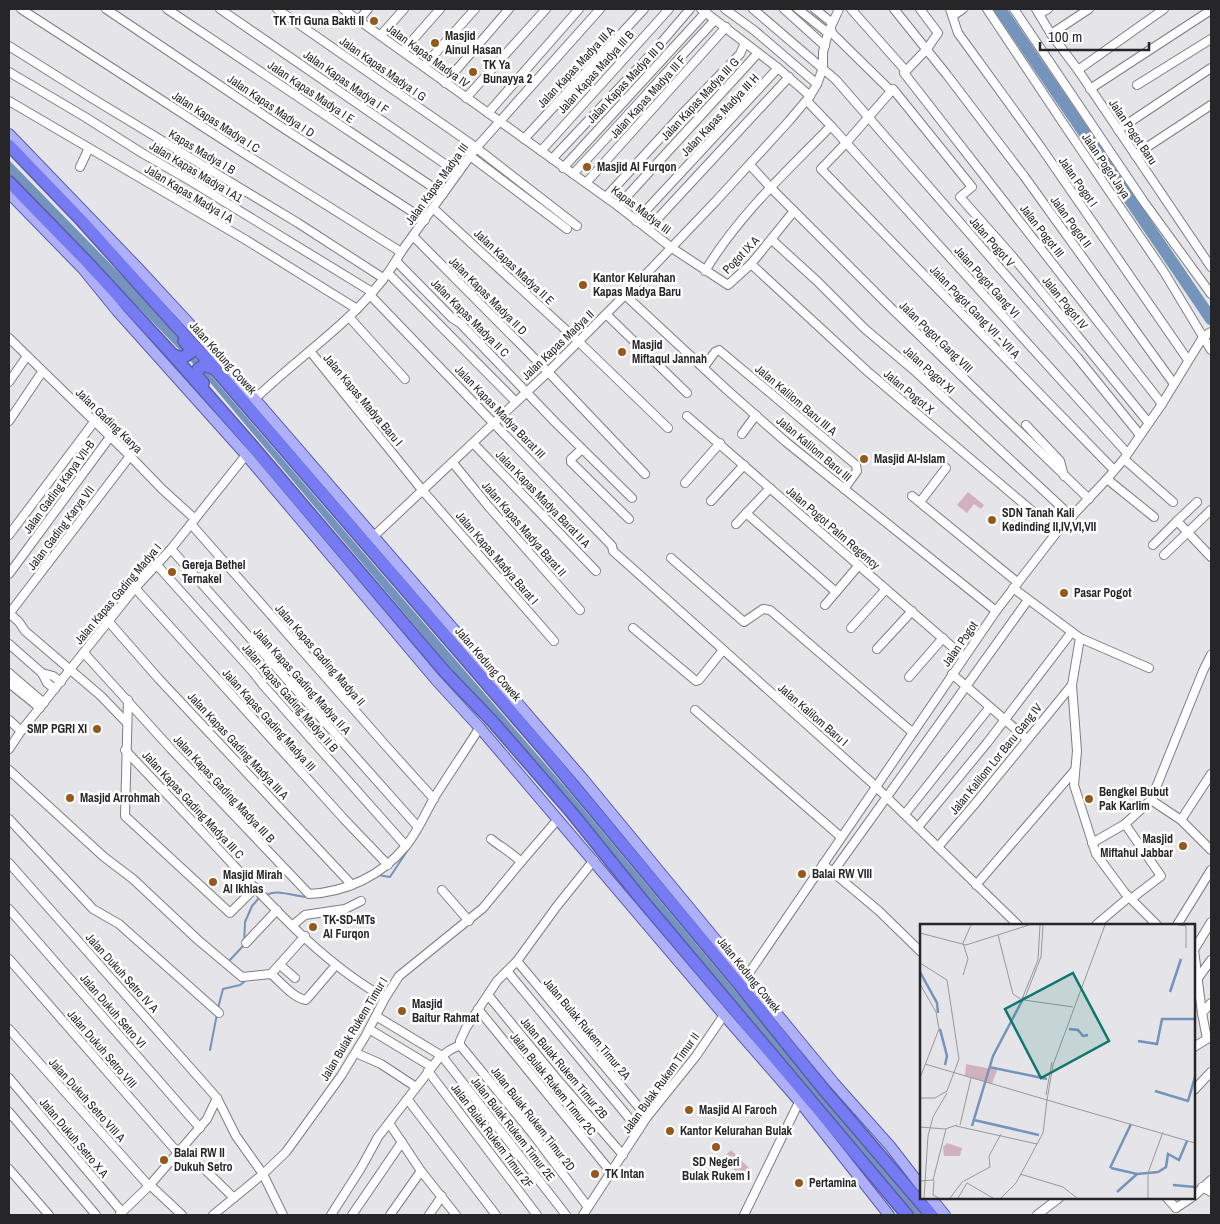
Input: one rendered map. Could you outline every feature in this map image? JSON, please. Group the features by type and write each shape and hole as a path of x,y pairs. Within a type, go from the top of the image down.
{"highway":[{"name":"Jalan Kedung Cowek","path":"9,145 92,232 472,658 544,750 732,976 830,1087 931,1215"},
{"path":"9,182 88,262 243,435 440,676 490,719 572,813 802,1097 907,1215"},
{"path":"137,284 190,348 188,355 178,358 173,355"},
{"path":"215,369 204,365 200,368 197,376 240,426 243,435"}],"main road":[{"name":"Jalan Kedung Cowek","path":"9,134 198,332 374,536 472,658 590,788 747,976 830,1087 890,1146 920,1185"},
{"path":"9,193 83,269 118,312 440,676 482,730 724,1015 802,1097 889,1215"},
{"path":"932,1199 945,1215"}],"street":[{"name":"Jalan Kapas Madya I C","path":"21,9 401,252"},
{"name":"Jalan Kapas Madya I D","path":"106,9 277,124 425,220"},
{"name":"Jalan Kapas Madya I E","path":"168,9 443,194"},
{"name":"Jalan Kapas Madya I F","path":"220,9 458,173"},
{"name":"Jalan Kapas Madya I G","path":"277,9 476,148 577,226"},
{"name":"Jalan Kapas Madya IV","path":"343,9 499,122"},
{"path":"358,21 368,9"},
{"path":"381,35 404,9"},
{"path":"403,51 440,9"},
{"path":"424,66 475,9"},
{"path":"445,83 509,9"},
{"path":"466,98 546,9"},
{"path":"488,113 579,9"},
{"name":"Jalan Kapas Madya III","path":"396,261 476,148 600,9"},
{"name":"Jalan Kapas Madya III A","path":"524,139 644,9"},
{"name":"Jalan Kapas Madya III B","path":"541,151 669,9"},
{"path":"552,159 655,50 690,9"},
{"path":"725,9 756,31 815,81"},
{"name":"Jalan Pogot V","path":"753,9 823,68 869,116 1077,357 1140,434"},
{"path":"784,9 825,46"},
{"path":"798,9 830,28"},
{"path":"815,9 833,34 891,91 846,143"},
{"name":"Jalan Pogot III","path":"851,9 905,72 1162,404"},
{"name":"Jalan Pogot II","path":"894,9 1024,176 1174,384"},
{"path":"905,72 938,33 920,9"},
{"path":"952,12 963,9"},
{"name":"Jalan Pogot Jaya","path":"987,9 1206,335 1211,350"},
{"path":"1014,9 1144,202 1211,294"},
{"path":"1037,12 1048,9"},
{"path":"1051,34 1089,9"},
{"path":"1078,70 1164,9"},
{"name":"Jalan Pogot Gang VI","path":"704,10 789,77 1125,456 1173,502"},
{"name":"Jalan Kapas Madya III D","path":"563,168 704,10"},
{"name":"Jalan Kapas Madya II","path":"374,536 579,342 672,248 750,165 808,98 823,68 825,46 836,10"},
{"path":"1090,89 1211,10"},
{"name":"Jalan Pogot I","path":"952,12 958,33 1045,154 1188,360"},
{"name":"Jalan Pogot Baru","path":"1037,12 1211,267"},
{"path":"573,174 715,20"},
{"name":"Jalan Kapas Madya III F","path":"586,183 726,27"},
{"path":"1138,85 1211,39"},
{"path":"606,197 740,54 745,43"},
{"name":"Kapas Madya I B","path":"9,46 152,136 385,276 516,402"},
{"name":"Jalan Kapas Madya III G","path":"618,206 758,53"},
{"name":"Jalan Kapas Madya III H","path":"636,221 778,68"},
{"path":"1118,130 1211,68"},
{"name":"Jalan Kapas Madya I A1","path":"9,72 86,117 371,294"},
{"path":"648,229 789,77"},
{"name":"Jalan Pogot IV","path":"891,91 893,89 972,186 960,196 962,199 1014,257 1148,422"},
{"name":"Jalan Kapas Madya I A","path":"9,101 246,240 357,309"},
{"path":"1135,155 1211,105"},
{"name":"Kapas Madya III","path":"499,122 606,197 672,248"},
{"path":"705,271 740,220 831,126"},
{"name":"Jalan Pogot Gang VII - VII A","path":"846,143 821,168 906,258 1114,470"},
{"path":"80,166 89,148"},
{"path":"470,156 566,229"},
{"name":"Jalan Pogot Gang VIII","path":"750,165 770,188 894,312 1089,499"},
{"path":"537,206 542,199"},
{"name":"Jalan Kapas Madya II E","path":"433,208 579,342 668,428"},
{"name":"Pogot IX A","path":"672,248 728,285 751,264 794,211"},
{"name":"Jalan Kapas Madya II D","path":"413,236 548,372 645,474"},
{"name":"Jalan Pogot XI","path":"772,240 817,280 865,329 943,397 1072,517"},
{"name":"Jalan Kapas Madya Baru I","path":"396,261 371,294 349,317 310,351 310,354 423,491"},
{"name":"Jalan Kapas Madya II C","path":"396,261 452,318 460,323 632,498"},
{"name":"Jalan Pogot X","path":"751,264 867,371 1057,532"},
{"name":"Jalan Kapas Madya Barat III","path":"371,294 612,546"},
{"name":"Jalan Kalilom Baru III","path":"625,296 756,415 844,489 996,611"},
{"path":"606,314 687,393"},
{"path":"349,317 405,379"},
{"name":"Jalan Pogot","path":"747,976 996,611 1057,532 1107,479 1125,456 1162,404 1188,360 1206,335"},
{"name":"Jalan Gading Karya","path":"9,338 130,456 193,521"},
{"name":"Jalan Kalilom Baru III A","path":"704,367 715,352 719,350 856,465 856,474 844,489"},
{"path":"256,399 310,351"},
{"path":"9,382 26,356"},
{"path":"9,421 42,372"},
{"path":"742,434 756,415"},
{"name":"Jalan Pogot Palm Regency","path":"687,416 964,656"},
{"path":"9,535 94,422"},
{"path":"1026,425 1060,461 1064,476"},
{"name":"Jalan Gading Karya VII-B","path":"9,574 110,437"},
{"name":"Jalan Kapas Madya Barat II A","path":"473,443 596,571"},
{"path":"685,483 720,443"},
{"path":"582,449 571,459 571,462 629,519"},
{"name":"Jalan Kapas Gading Madya I","path":"9,749 21,731 135,588 171,549 246,455"},
{"name":"Jalan Gading Karya VII","path":"9,614 130,456"},
{"name":"Jalan Kapas Madya Barat II","path":"452,463 580,610"},
{"path":"711,501 744,465"},
{"path":"920,502 946,468"},
{"path":"1107,479 1154,516"},
{"path":"736,524 770,488"},
{"name":"Jalan Kapas Madya Barat I","path":"423,491 554,641"},
{"path":"912,496 1015,585 1028,600 1071,633 1149,668"},
{"path":"1153,545 1197,502"},
{"path":"1164,555 1211,510"},
{"path":"746,513 836,592"},
{"name":"Jalan Kapas Gading Madya II","path":"193,521 434,799"},
{"path":"1177,521 1211,557"},
{"name":"Jalan Kalilom Baru I","path":"612,546 613,551 876,786 1017,924"},
{"name":"Jalan Kapas Gading Madya II A","path":"171,549 418,828"},
{"path":"671,558 744,622 763,609 770,610 912,732"},
{"name":"Jalan Kapas Gading Madya II B","path":"156,564 254,672 263,685 406,846"},
{"path":"826,604 859,565"},
{"name":"Jalan Kapas Gading Madya III","path":"135,588 344,819 388,864"},
{"path":"851,628 886,589"},
{"path":"833,872 1028,600"},
{"path":"878,649 912,611"},
{"path":"9,614 19,622 25,631 101,696 127,723"},
{"name":"Jalan Kapas Gading Madya III A","path":"109,622 158,678 352,884"},
{"path":"633,628 696,681 700,680 723,650"},
{"path":"918,827 982,750 1071,633"},
{"path":"909,677 943,638"},
{"path":"1080,638 1072,685 1077,751 1074,785 1096,854 1130,898 1156,924"},
{"path":"9,644 42,673 47,683 55,689"},
{"name":"Jalan Kapas Gading Madya III B","path":"84,653 171,749 309,894 338,891 352,884"},
{"path":"1092,843 1125,824 1151,800 1211,655"},
{"path":"9,673 42,705"},
{"path":"42,673 53,676 61,682"},
{"path":"952,674 1027,739"},
{"path":"9,684 42,705"},
{"name":"Jalan Kalilom Lor Baru Gang IV","path":"938,847 1072,685"},
{"path":"128,700 125,750 125,816 230,913 255,888"},
{"path":"905,814 989,708"},
{"path":"695,710 841,837"},
{"path":"9,720 21,731"},
{"path":"352,884 380,871 406,846 434,799 482,730"},
{"name":"Jalan Kapas Gading Madya III C","path":"125,750 277,910 336,965 361,985 384,998"},
{"path":"9,770 104,857 133,878 198,940 242,977 271,974 305,936"},
{"path":"976,884 1075,770"},
{"path":"1181,820 1211,774"},
{"path":"1151,800 1181,820 1211,850"},
{"path":"9,820 88,905 119,924 219,1013"},
{"name":"Jalan Bulak Rukem Timur I","path":"218,1214 286,1152 356,1053 384,998 400,976 483,908 520,862 558,820"},
{"path":"1097,924 1161,876 1125,824"},
{"path":"491,838 502,848 506,848 520,862"},
{"path":"331,1215 378,1137 430,1069 442,1056 460,1045 462,1037 478,1009 497,981 516,961 594,860"},
{"name":"Jalan Dukuh Setro IV A","path":"9,863 217,1098 236,1136 263,1174 282,1215"},
{"path":"822,864 879,911 920,951"},
{"path":"1178,924 1211,870"},
{"path":"442,890 469,921"},
{"path":"293,925 305,915 345,909 361,901"},
{"name":"Jalan Dukuh Setro VI","path":"9,909 200,1128"},
{"path":"246,943 277,910"},
{"path":"1195,950 1211,922"},
{"name":"Jalan Dukuh Setro VIII","path":"9,959 178,1153"},
{"path":"1196,981 1211,960"},
{"name":"Jalan Bulak Rukem Timur 2A","path":"516,961 647,1117"},
{"path":"280,965 295,978"},
{"path":"271,974 301,999 306,1000 336,965"},
{"path":"1195,966 1202,1014 1209,1037 1195,1046"},
{"path":"507,971 638,1130"},
{"name":"Jalan Bulak Rukem Timur 2B","path":"488,995 623,1155"},
{"path":"1202,1014 1211,1003"},
{"name":"Jalan Bulak Rukem Timur 2C","path":"478,1009 611,1172"},
{"name":"Jalan Bulak Rukem Timur II","path":"583,1215 647,1117 696,1056 724,1015"},
{"path":"376,1016 442,1056"},
{"name":"Jalan Dukuh Setro VIII A","path":"9,1029 150,1185 182,1215"},
{"path":"369,1029 430,1069"},
{"name":"Jalan Bulak Rukem Timur 2D","path":"460,1045 532,1133 588,1208"},
{"path":"356,1053 381,1064 416,1087"},
{"name":"Jalan Bulak Rukem Timur 2E","path":"442,1056 566,1215"},
{"name":"Jalan Bulak Rukem Timur 2F","path":"430,1069 537,1215"},
{"path":"1195,1089 1211,1072"},
{"name":"Jalan Dukuh Setro X A","path":"9,1078 120,1214 150,1185 200,1128 207,1119 217,1098"},
{"path":"744,1215 802,1097"},
{"path":"408,1100 496,1215"},
{"path":"9,1112 96,1215"},
{"path":"389,1123 421,1171 456,1215"},
{"path":"352,1215 402,1142"},
{"path":"178,1153 187,1152 234,1198"},
{"path":"9,1169 49,1215"},
{"path":"390,1215 421,1171"},
{"path":"1195,1195 1211,1180"},
{"path":"1202,1187 1211,1192"},
{"path":"429,1215 442,1196"},
{"path":"1037,1215 1058,1199"},
{"path":"1168,1199 1174,1212 1190,1199"}],"shaded area":[{"path":"968,492 984,505 981,509 974,504 967,513 957,505"},
{"path":"731,1150 750,1169 741,1177 723,1158"}],"water":[{"path":"9,160 129,283 207,371 572,795 922,1215 911,1215 202,373 9,174"}],"waterway":[{"path":"1000,9 1211,319"},
{"path":"378,875 390,877 409,848"},
{"path":"266,895 281,893 307,897"},
{"path":"228,962 244,945 245,922 252,906 259,898"},
{"path":"218,1008 223,989 240,985 244,982 244,979"},
{"path":"210,1050 217,1014"}],"place":[{"name":"TK Tri Guna Bakti II","path":"374,21"},
{"name":"Masjid Ainul Hasan","path":"435,43"},
{"name":"TK Ya Bunayya 2","path":"473,72"},
{"name":"Masjid Al Furqon","path":"587,167"},
{"name":"Kantor Kelurahan Kapas Madya Baru","path":"583,285"},
{"name":"Masjid Miftaqul Jannah","path":"622,352"},
{"name":"Masjid Al-Islam","path":"864,459"},
{"name":"SDN Tanah Kali Kedinding II,IV,VI,VII","path":"992,520"},
{"name":"Gereja Bethel Ternakel","path":"172,572"},
{"name":"Pasar Pogot","path":"1064,593"},
{"name":"SMP PGRI XI","path":"97,729"},
{"name":"Masjid Arrohmah","path":"70,798"},
{"name":"Bengkel Bubut Pak Karlim","path":"1089,799"},
{"name":"Masjid Miftahul Jabbar","path":"1183,846"},
{"name":"Balai RW VIII","path":"802,874"},
{"name":"Masjid Mirah Al Ikhlas","path":"213,882"},
{"name":"TK-SD-MTs Al Furqon","path":"313,927"},
{"name":"Masjid Baitur Rahmat","path":"402,1011"},
{"name":"Masjid Al Faroch","path":"689,1110"},
{"name":"Kantor Kelurahan Bulak","path":"670,1131"},
{"name":"SD Negeri Bulak Rukem I","path":"716,1147"},
{"name":"Balai RW II Dukuh Setro","path":"164,1160"},
{"name":"TK Intan","path":"595,1174"},
{"name":"Pertamina","path":"799,1183"}]}
